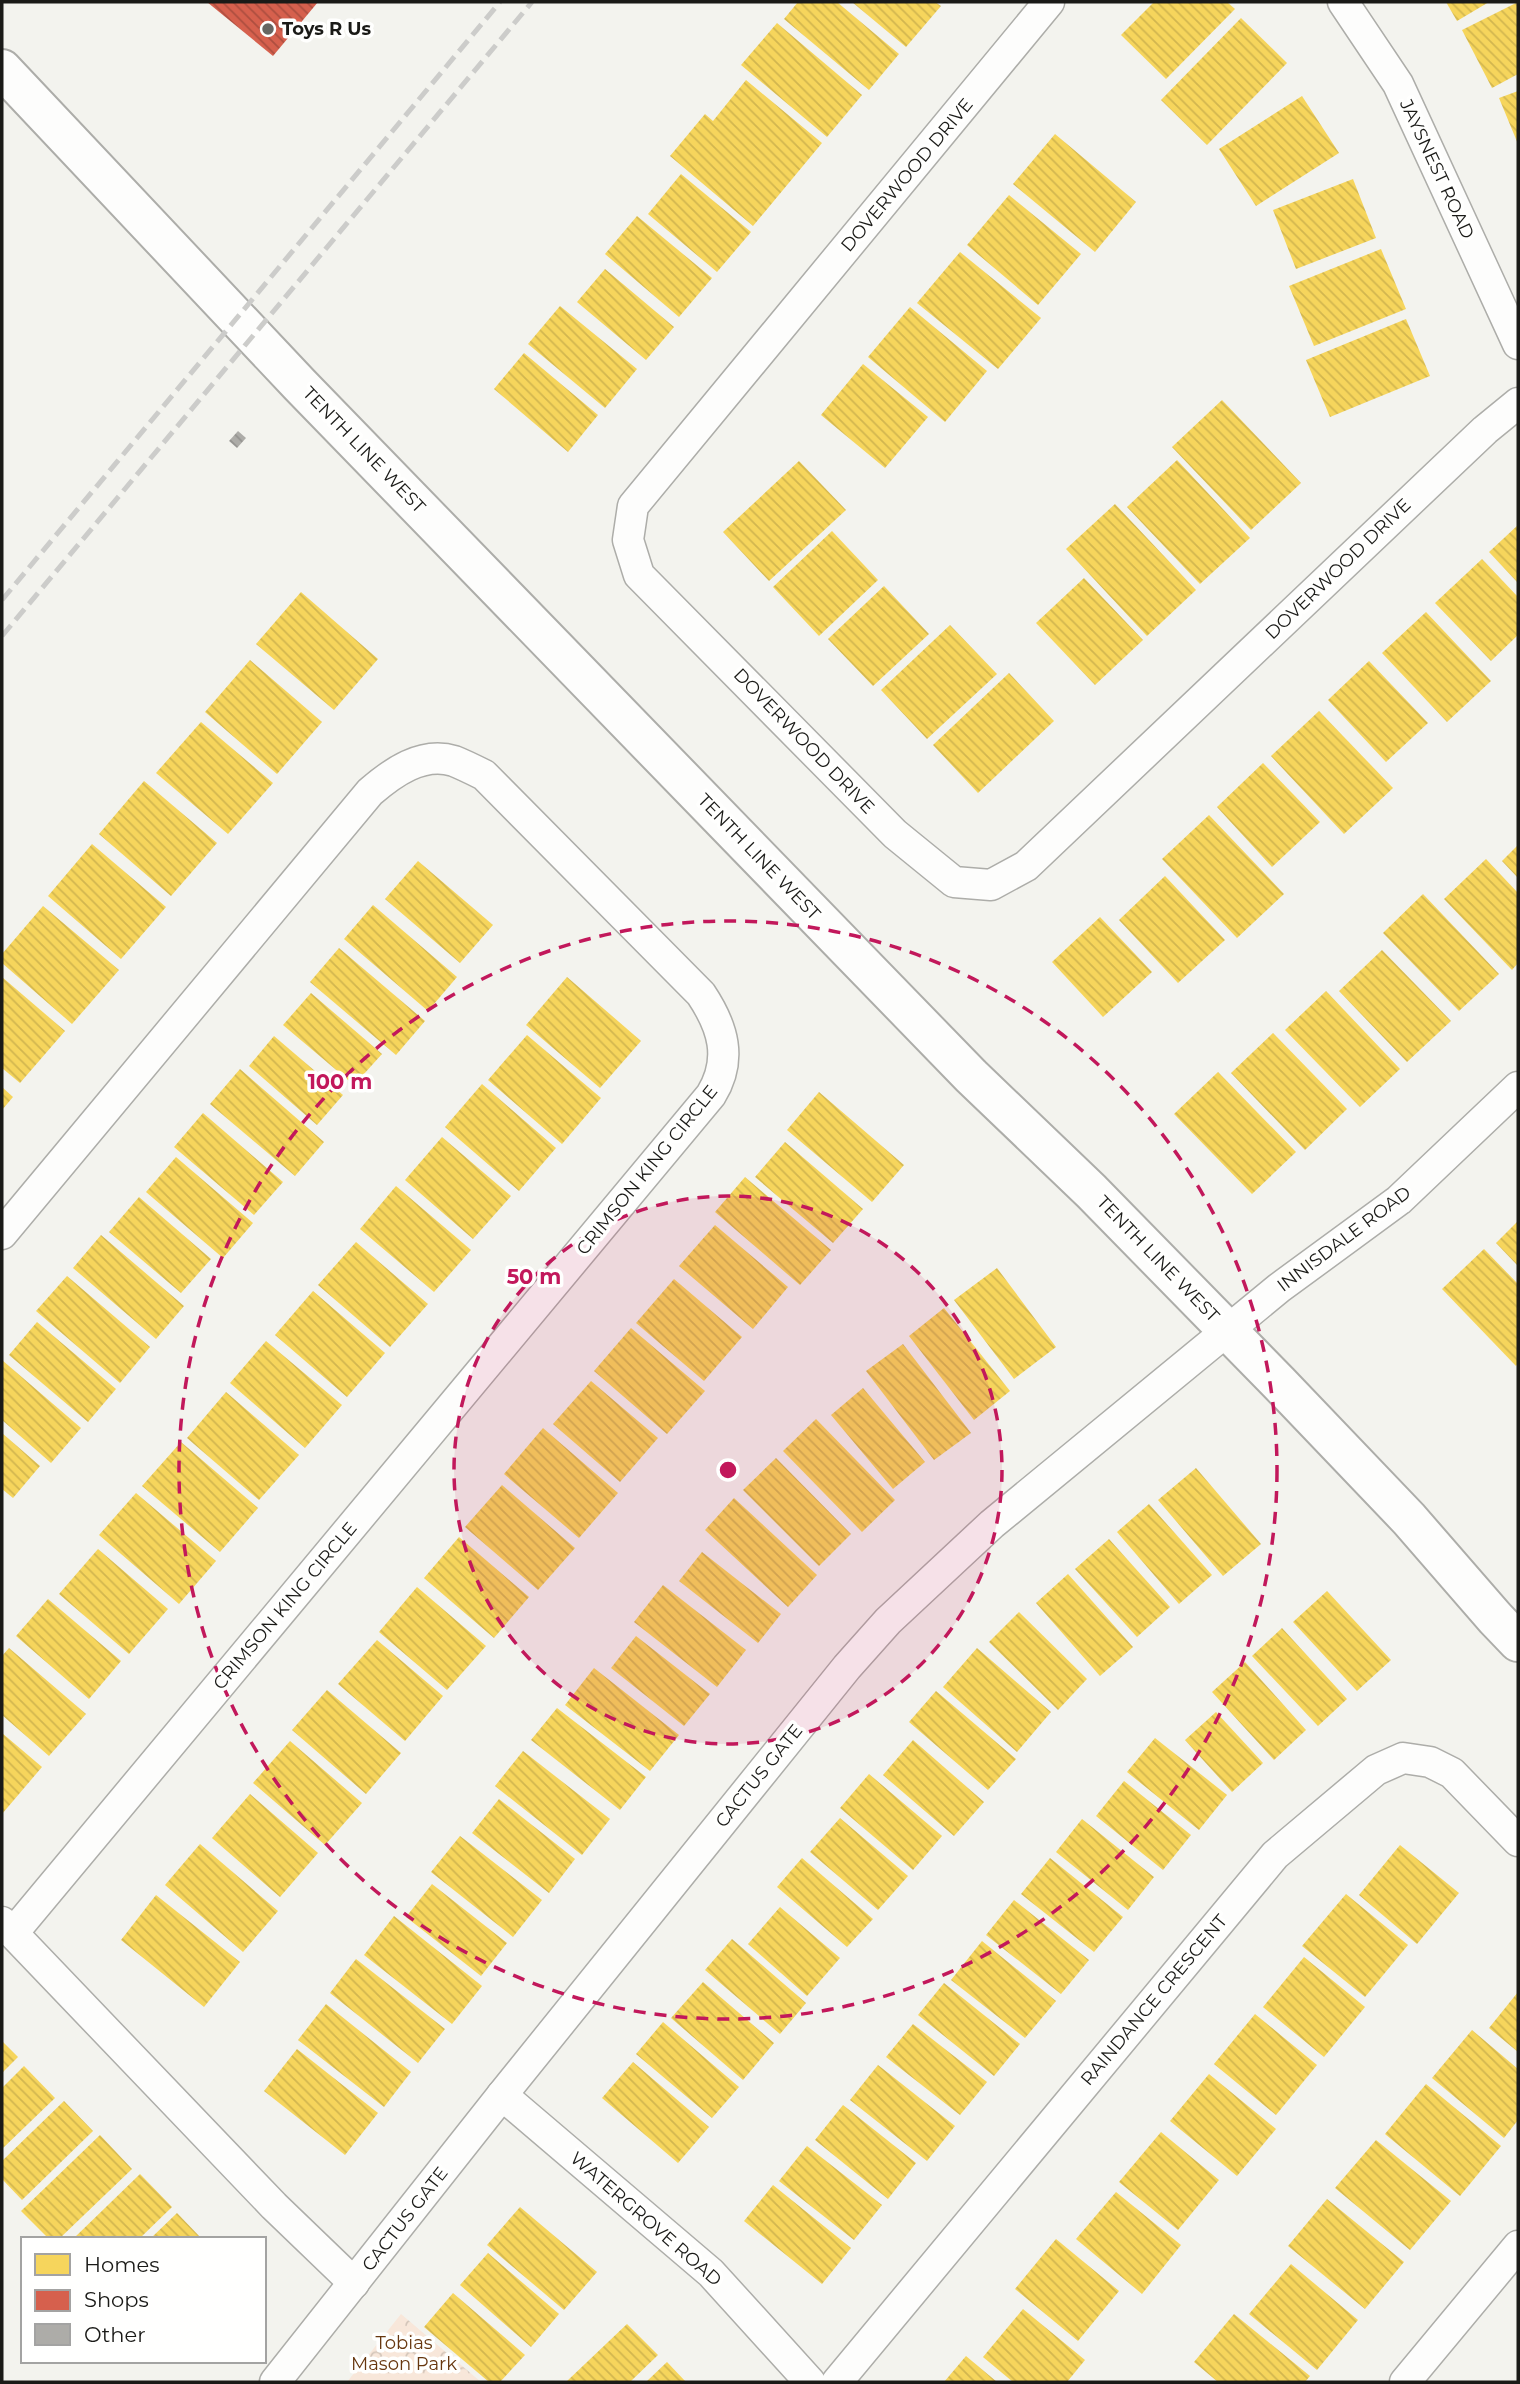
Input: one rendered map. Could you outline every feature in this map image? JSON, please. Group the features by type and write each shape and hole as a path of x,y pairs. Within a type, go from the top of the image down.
{"street":[{"name":"DOVERWOOD DRIVE","path":"1049,2 634,506 628,540 639,575 895,834 954,882 991,885 1026,866 1485,430 1518,403"},
{"name":"JAYSNEST ROAD","path":"1343,2 1398,84 1518,344"},
{"name":"TENTH LINE WEST","path":"2,69 300,385 971,1076 1091,1191 1227,1330 1409,1519 1518,1642"},
{"name":"CRIMSON KING CIRCLE","path":"2,1234 370,792 390,774 421,760 451,760 484,775 701,995 714,1014 720,1032 724,1054 721,1078 711,1095 7,1927"},
{"name":"INNISDALE ROAD","path":"1227,1330 1279,1288 1399,1200 1518,1087"},
{"name":"CACTUS GATE","path":"275,2382 502,2095 847,1667 888,1620 992,1524 1227,1330"},
{"name":"RAINDANCE CRESCENT","path":"837,2382 1275,1855 1376,1770 1403,1758 1430,1762 1452,1773 1518,1841"},
{"name":"CACTUS GATE","path":"7,1927 274,2206 354,2283"},
{"name":"WATERGROVE ROAD","path":"502,2095 711,2273 810,2382"},
{"path":"1405,2382 1518,2246"}],"green space":[{"name":"Tobias Mason Park","path":"401,2314 481,2382 347,2382"}],"building: Homes":[{"path":"798,2 837,2 899,54 869,90 784,19"},
{"path":"852,2 935,2 941,6 906,47"},
{"path":"1154,2 1227,2 1235,9 1166,79 1121,35"},
{"path":"1446,2 1489,2 1457,21"},
{"path":"1518,2 1518,74 1492,88 1462,30"},
{"path":"1241,18 1287,63 1207,145 1161,100"},
{"path":"777,23 862,95 827,137 741,65"},
{"path":"746,80 822,143 753,226 670,156 705,114 713,121"},
{"path":"1518,91 1518,144 1499,98"},
{"path":"1302,96 1339,153 1256,206 1219,149"},
{"path":"1055,134 1136,202 1095,252 1013,184"},
{"path":"681,174 751,232 717,272 648,214"},
{"path":"1353,179 1376,238 1296,269 1273,210"},
{"path":"1009,195 1081,254 1038,305 967,245"},
{"path":"637,216 712,278 679,317 605,254"},
{"path":"1381,249 1406,309 1314,346 1289,286"},
{"path":"960,252 1041,318 998,369 917,303"},
{"path":"605,269 674,327 646,360 577,302"},
{"path":"560,306 637,369 605,408 528,344"},
{"path":"910,307 987,371 945,422 868,357"},
{"path":"1406,319 1430,376 1330,417 1306,360"},
{"path":"524,353 598,415 568,452 494,389"},
{"path":"863,364 928,417 885,468 821,415"},
{"path":"1222,400 1301,483 1251,530 1172,447"},
{"path":"1177,460 1250,538 1200,584 1127,507"},
{"path":"799,461 846,510 769,581 723,532"},
{"path":"1115,504 1196,590 1147,636 1066,549"},
{"path":"1518,525 1518,583 1489,552"},
{"path":"832,531 878,580 819,636 773,587"},
{"path":"1482,559 1518,597 1518,635 1491,661 1435,603"},
{"path":"1084,578 1143,640 1095,685 1036,623"},
{"path":"884,586 929,634 873,686 828,639"},
{"path":"301,592 378,659 334,710 256,644"},
{"path":"1426,612 1491,681 1447,722 1382,653"},
{"path":"950,625 997,674 927,739 881,690"},
{"path":"250,660 322,722 277,774 205,712"},
{"path":"1369,661 1428,723 1386,762 1328,700"},
{"path":"1009,673 1054,721 978,793 933,745"},
{"path":"1319,711 1393,788 1344,834 1271,756"},
{"path":"201,722 273,783 228,834 156,773"},
{"path":"1263,763 1320,822 1272,867 1217,807"},
{"path":"144,781 217,843 171,896 99,834"},
{"path":"1209,815 1284,894 1237,938 1162,859"},
{"path":"92,844 166,907 121,959 48,896"},
{"path":"1518,845 1518,878 1502,861"},
{"path":"1486,859 1518,893 1518,963 1512,970 1444,899"},
{"path":"418,861 493,925 460,963 385,899"},
{"path":"1165,876 1225,940 1178,983 1119,920"},
{"path":"1423,894 1499,974 1459,1011 1383,933"},
{"path":"373,905 457,977 428,1011 344,939"},
{"path":"43,906 119,970 72,1024 2,963 2,954"},
{"path":"1100,917 1152,972 1103,1017 1052,962"},
{"path":"339,948 425,1021 396,1055 310,982"},
{"path":"1382,950 1451,1021 1407,1062 1339,991"},
{"path":"2,977 65,1031 20,1083 2,1068"},
{"path":"567,977 641,1041 600,1088 526,1025"},
{"path":"1326,991 1400,1069 1360,1107 1285,1030"},
{"path":"311,993 382,1054 354,1085 283,1025"},
{"path":"1273,1033 1347,1109 1305,1150 1231,1073"},
{"path":"527,1035 601,1098 562,1144 488,1080"},
{"path":"274,1036 343,1095 317,1125 249,1066"},
{"path":"240,1069 324,1142 295,1176 210,1104"},
{"path":"1218,1072 1296,1152 1252,1194 1174,1114"},
{"path":"482,1084 556,1148 519,1191 445,1127"},
{"path":"2,1087 13,1097 2,1110"},
{"path":"819,1092 904,1165 872,1202 787,1130"},
{"path":"203,1113 283,1182 254,1215 174,1147"},
{"path":"442,1137 511,1196 473,1239 405,1180"},
{"path":"785,1142 863,1209 833,1243 755,1177"},
{"path":"176,1157 253,1223 223,1258 146,1192"},
{"path":"745,1177 831,1250 800,1285 715,1212"},
{"path":"396,1186 471,1250 434,1292 360,1229"},
{"path":"139,1197 211,1259 181,1293 109,1232"},
{"path":"1518,1221 1518,1266 1496,1243"},
{"path":"715,1225 788,1287 753,1329 679,1266"},
{"path":"101,1235 184,1306 156,1339 73,1268"},
{"path":"356,1242 428,1304 390,1347 318,1285"},
{"path":"1484,1249 1518,1284 1516,1366 1442,1289"},
{"path":"997,1268 1056,1347 1014,1379 954,1300"},
{"path":"67,1276 150,1347 120,1383 36,1311"},
{"path":"674,1279 742,1337 704,1381 636,1323"},
{"path":"313,1291 385,1353 347,1397 275,1335"},
{"path":"944,1308 1010,1391 974,1420 909,1336"},
{"path":"37,1322 116,1389 88,1422 9,1355"},
{"path":"631,1328 705,1391 667,1434 594,1371"},
{"path":"266,1341 342,1405 305,1448 230,1383"},
{"path":"903,1344 971,1433 934,1460 866,1371"},
{"path":"2,1360 81,1428 51,1463 2,1420"},
{"path":"591,1381 658,1438 620,1482 553,1424"},
{"path":"863,1388 925,1462 893,1489 831,1415"},
{"path":"226,1392 299,1455 259,1500 187,1438"},
{"path":"816,1419 895,1500 862,1532 783,1451"},
{"path":"543,1428 618,1493 579,1538 504,1474"},
{"path":"2,1433 40,1466 13,1498 2,1489"},
{"path":"181,1442 258,1508 220,1552 142,1486"},
{"path":"776,1458 851,1534 819,1566 743,1490"},
{"path":"1196,1468 1261,1544 1223,1576 1158,1500"},
{"path":"502,1485 575,1548 538,1590 465,1527"},
{"path":"136,1493 216,1561 179,1604 99,1535"},
{"path":"734,1498 817,1575 788,1607 705,1530"},
{"path":"1149,1504 1212,1575 1179,1604 1117,1532"},
{"path":"459,1537 529,1597 494,1638 424,1578"},
{"path":"1109,1539 1170,1607 1137,1637 1075,1569"},
{"path":"98,1549 168,1609 129,1654 59,1594"},
{"path":"702,1552 781,1614 758,1643 679,1581"},
{"path":"1068,1574 1133,1647 1100,1676 1036,1603"},
{"path":"663,1585 746,1650 717,1687 634,1622"},
{"path":"417,1587 486,1646 447,1690 379,1632"},
{"path":"1327,1591 1391,1660 1357,1691 1293,1622"},
{"path":"48,1599 121,1661 89,1699 16,1636"},
{"path":"1019,1612 1087,1679 1058,1710 989,1642"},
{"path":"1282,1628 1347,1699 1318,1726 1252,1656"},
{"path":"636,1636 710,1694 684,1726 611,1668"},
{"path":"377,1640 443,1696 405,1741 338,1684"},
{"path":"9,1648 86,1714 49,1756 2,1715 2,1656"},
{"path":"977,1648 1051,1712 1017,1752 943,1687"},
{"path":"1245,1662 1306,1730 1274,1760 1212,1692"},
{"path":"594,1668 679,1735 650,1771 565,1705"},
{"path":"327,1690 401,1753 366,1794 292,1730"},
{"path":"936,1691 1016,1759 988,1790 909,1722"},
{"path":"557,1708 646,1777 620,1810 531,1740"},
{"path":"1216,1712 1263,1763 1232,1792 1185,1740"},
{"path":"2,1733 42,1767 2,1814"},
{"path":"1155,1738 1227,1795 1199,1830 1127,1772"},
{"path":"913,1740 984,1802 954,1836 883,1775"},
{"path":"290,1741 362,1803 325,1845 253,1783"},
{"path":"523,1751 610,1819 582,1855 495,1786"},
{"path":"869,1774 942,1836 913,1870 840,1808"},
{"path":"1124,1781 1191,1835 1163,1870 1096,1816"},
{"path":"250,1794 318,1853 280,1897 212,1838"},
{"path":"499,1799 575,1859 549,1893 472,1833"},
{"path":"840,1818 908,1876 878,1910 810,1852"},
{"path":"1082,1819 1154,1877 1128,1910 1056,1852"},
{"path":"460,1836 542,1900 513,1937 431,1872"},
{"path":"200,1844 278,1911 243,1952 165,1885"},
{"path":"1400,1845 1459,1893 1417,1944 1359,1895"},
{"path":"802,1858 873,1919 847,1947 777,1887"},
{"path":"1050,1858 1123,1917 1094,1952 1021,1894"},
{"path":"432,1884 507,1943 481,1976 406,1917"},
{"path":"1346,1894 1408,1945 1365,1997 1302,1946"},
{"path":"156,1895 240,1962 204,2007 121,1940"},
{"path":"1014,1900 1089,1960 1061,1994 986,1935"},
{"path":"780,1907 840,1958 807,1996 748,1944"},
{"path":"394,1916 482,1986 452,2024 364,1955"},
{"path":"732,1939 806,2003 780,2034 705,1970"},
{"path":"982,1941 1056,2001 1025,2038 951,1980"},
{"path":"1304,1957 1365,2007 1324,2057 1263,2007"},
{"path":"356,1959 445,2029 418,2063 330,1993"},
{"path":"703,1982 774,2043 743,2080 671,2018"},
{"path":"944,1983 1020,2044 994,2076 918,2015"},
{"path":"1518,1992 1518,2052 1489,2028"},
{"path":"326,2004 411,2072 384,2107 298,2040"},
{"path":"1255,2014 1317,2065 1276,2115 1214,2064"},
{"path":"663,2022 739,2087 712,2118 636,2054"},
{"path":"913,2024 987,2082 960,2115 886,2057"},
{"path":"1472,2030 1518,2069 1518,2120 1504,2138 1432,2078"},
{"path":"2,2041 18,2057 2,2073"},
{"path":"297,2049 378,2113 345,2155 264,2091"},
{"path":"633,2062 709,2127 678,2163 602,2098"},
{"path":"878,2065 955,2126 927,2161 850,2100"},
{"path":"24,2066 55,2098 2,2149 2,2088"},
{"path":"1209,2074 1276,2129 1237,2176 1170,2121"},
{"path":"1426,2084 1501,2146 1460,2196 1385,2134"},
{"path":"64,2101 93,2131 22,2200 2,2179 2,2161"},
{"path":"843,2105 916,2163 888,2199 815,2140"},
{"path":"1161,2132 1219,2180 1178,2230 1119,2182"},
{"path":"100,2135 132,2169 61,2237 47,2237 21,2211"},
{"path":"1376,2140 1451,2201 1410,2250 1335,2188"},
{"path":"807,2146 882,2205 854,2240 779,2181"},
{"path":"140,2174 172,2207 141,2237 75,2237"},
{"path":"773,2185 851,2248 822,2284 744,2221"},
{"path":"1116,2192 1181,2245 1142,2294 1076,2239"},
{"path":"1327,2199 1404,2262 1365,2309 1288,2246"},
{"path":"520,2207 597,2272 564,2310 487,2245"},
{"path":"177,2213 200,2237 152,2237"},
{"path":"1056,2239 1119,2291 1078,2341 1015,2289"},
{"path":"488,2253 559,2314 531,2347 460,2285"},
{"path":"1291,2264 1358,2320 1317,2370 1249,2314"},
{"path":"453,2293 525,2355 500,2382 489,2382 424,2327"},
{"path":"1023,2309 1085,2360 1067,2382 1013,2382 983,2357"},
{"path":"1234,2314 1310,2376 1305,2382 1218,2382 1194,2362"},
{"path":"627,2324 658,2355 630,2382 566,2382"},
{"path":"966,2356 997,2382 944,2382"},
{"path":"667,2362 686,2382 646,2382"}],"building: Shops":[{"name":"Toys R Us","path":"207,2 318,2 273,56"}],"building: Other":[{"path":"238,431 246,438 237,448 229,441"}],"railway":[{"path":"2,600 500,2"},
{"path":"2,636 532,2"}],"place":[{"name":"Toys R Us","path":"268,29"}]}
